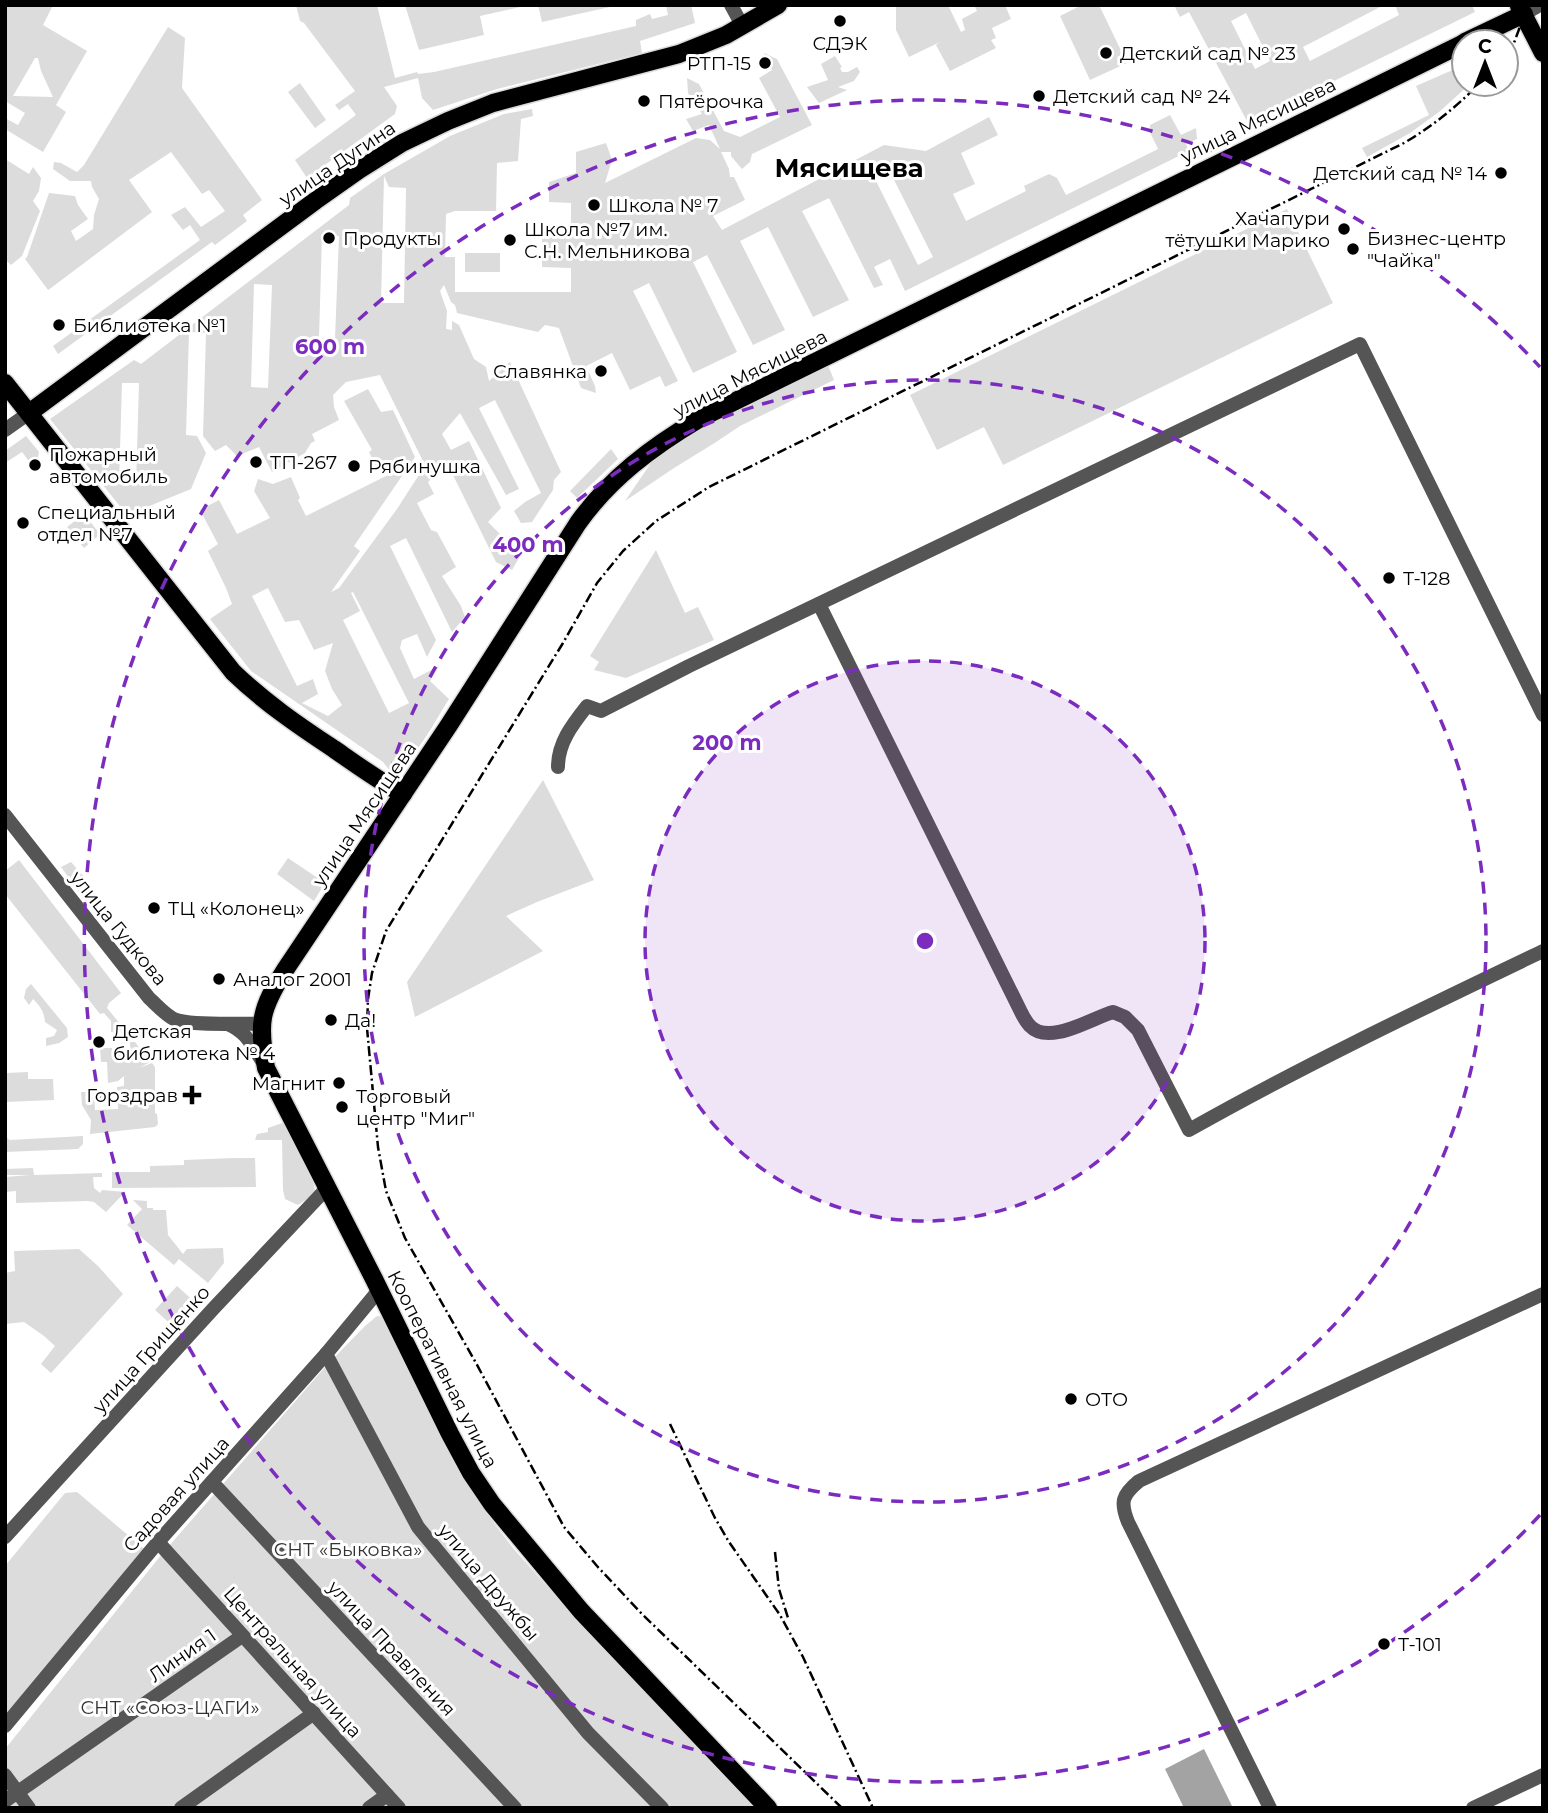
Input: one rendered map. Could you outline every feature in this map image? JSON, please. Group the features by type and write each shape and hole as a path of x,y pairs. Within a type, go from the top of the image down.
{"main road":[{"name":"улица Дугина","path":"29,413 315,201 402,142 493,103 678,54 743,27 778,5"},
{"name":"улица Мясищева","path":"1490,28 1521,10"},
{"path":"1521,10 1543,53"},
{"name":"улица Мясищева","path":"272,991 588,509 642,456 699,419 1450,49"},
{"path":"5,383 233,672 300,727 403,794"},
{"name":"Кооперативная улица","path":"272,991 261,1024 266,1068 471,1473 492,1504 581,1611 768,1808"}],"street":[{"path":"731,5 743,27"},
{"path":"1521,10 1540,5"},
{"path":"558,767 558,757 566,735 587,706 601,710 1360,344 1543,715"},
{"name":"улица Дугина","path":"5,430 29,413"},
{"path":"819,604 1031,1028 1058,1032 1113,1012 1125,1017 1138,1030 1189,1130 1333,1052 1543,951"},
{"name":"улица Гудкова","path":"5,815 149,998 168,1015 176,1020 191,1022 261,1024"},
{"name":"улица Гудкова","path":"227,1023 240,1020 253,1011 272,991"},
{"path":"227,1023 246,1036 266,1068"},
{"name":"улица Грищенко","path":"5,1537 327,1188"},
{"name":"Садовая улица","path":"5,1726 158,1542 326,1354 379,1290"},
{"path":"1270,1808 1128,1522 1124,1511 1127,1491 1139,1481 1543,1294"},
{"name":"улица Дружбы","path":"326,1354 418,1527 588,1733 662,1808"},
{"name":"улица Правления","path":"212,1482 515,1808"},
{"name":"Центральная улица","path":"158,1542 398,1808"},
{"name":"Линия 1","path":"5,1801 242,1636"},
{"path":"181,1808 314,1713"},
{"path":"5,1775 29,1808"},
{"path":"1473,1808 1543,1775"},
{"path":"369,1808 387,1795"}],"green space":[{"path":"5,5 53,5 43,25 87,51 56,105 66,112 43,152 5,129 5,118 18,125 25,113 5,101","holes":["35,58 38,58 53,97 13,96"]},
{"path":"296,5 377,5 395,78 417,72 434,72 636,26 636,20 650,14 652,19 668,15 666,5 691,5 695,23 640,41 642,53 497,89 433,110 422,98 418,78 384,87 397,106 395,114 307,178 295,160 356,115 348,104 339,110 335,105 355,91 300,21"},
{"path":"405,5 529,5 480,16 484,35 419,50"},
{"path":"538,5 619,5 542,22"},
{"path":"896,5 948,5 961,32 965,30 962,19 977,11 974,5 1005,5 1011,19 992,28 996,38 991,40 996,48 950,71 936,45 940,42 909,57 896,30"},
{"path":"1082,5 1099,5 1127,63 1090,80 1060,16"},
{"path":"1174,5 1382,6 1303,47 1310,61 1399,15 1395,5 1472,5 1475,12 1248,123 1189,12 1180,17","holes":["1246,13 1270,61 1255,69 1231,21"]},
{"path":"168,27 185,38 182,88 262,200 243,215 247,221 215,245 212,242 58,354 53,346 200,240 190,225 183,230 171,215 185,207 201,227 225,211 209,190 202,194 171,152 129,180 152,212 51,288 48,290 25,259 49,193 75,196 88,219 71,231 76,241 93,229 99,199 91,181 70,181 53,169 54,162 77,172 84,165"},
{"path":"764,53 777,59 812,125 752,154 750,162 742,169 731,156 731,152 721,152 730,177 734,177 745,200 713,216 722,230 884,145 926,151 989,117 998,135 961,153 975,184 953,194 966,221 1026,191 1024,186 1049,174 1057,178 1066,195 1158,149 1150,132 1150,125 1170,115 1181,135 1196,128 1197,139 1186,144 1189,151 905,291 890,259 874,267 883,285 874,288 829,198 802,211 849,300 813,317 768,227 740,241 785,330 753,345 707,255 693,262 737,352 693,373 649,283 633,291 678,381 665,387 660,376 630,390 612,353 586,366 596,393 581,388 559,328 545,325 538,332 457,313 444,285 440,291 447,311 446,329 452,330 452,321 459,325 474,359 486,367 489,381 510,362 561,472 554,480 553,490 532,522 521,523 514,511 541,493 495,400 479,408 519,489 506,495 460,413 442,434 451,450 469,441 501,508 488,522 506,540 523,551 512,570 496,562 450,469 428,482 434,494 417,503 456,567 442,576 465,617 452,632 406,538 390,546 436,640 427,657 417,634 402,640 400,648 414,679 439,666 430,681 449,699 417,750 391,772 383,762 251,671 210,619 232,604 208,551 218,544 200,510 219,500 237,534 270,518 254,491 258,479 273,484 291,477 306,516 388,475 382,463 376,466 369,452 372,450 344,401 368,389 381,412 393,410 415,457 354,546 360,551 331,592 339,588 424,467 380,375 346,382 333,395 339,420 312,434 315,441 305,453 272,472 259,447 237,456 226,445 215,451 203,436 206,333 189,332 186,435 197,436 206,453 191,489 147,507 131,520 50,419 134,360 141,364 349,205 350,198 384,174 450,136 504,114 532,109 533,116 521,119 518,161 497,163 496,211 455,211 446,214 445,257 455,257 455,292 571,292 571,268 542,267 542,237 571,236 571,203 549,202 549,182 576,173 576,152 606,143 612,160 605,183 696,138 710,140 720,149 709,125 693,131 686,119 702,114 688,93 687,78 699,84 724,131 740,137 780,117 759,78 772,70","holes":["888,168 933,257 918,265 873,175","384,176 389,187 406,188 404,303 381,303","322,235 339,236 335,339 319,338","254,284 272,285 268,388 251,387","122,383 139,383 136,485 119,484","268,588 285,622 299,620 314,650 333,643 325,671 342,705 328,716 302,703 318,694 313,679 297,686 252,596","353,592 409,703 389,713 343,620 360,611 351,593"]},
{"path":"835,56 842,72 857,67 860,72 854,81 838,87 847,90 819,103 807,87 828,80 821,64"},
{"path":"1450,71 1450,98 1454,98 1410,133 1367,157 1362,148 1429,115 1416,86"},
{"path":"300,83 326,120 315,128 288,92"},
{"path":"5,159 29,174 33,167 41,178 39,191 33,201 40,211 22,256 11,265 5,259"},
{"path":"1287,209 1333,303 1003,465 984,427 937,450 910,395"},
{"path":"465,253 500,253 500,272 465,272"},
{"path":"825,358 834,380 740,426 625,501 668,438"},
{"path":"26,436 39,452 38,458 32,465 22,452 5,463 5,451"},
{"path":"611,449 618,459 577,498 570,491"},
{"path":"84,514 100,534 84,548 67,527"},
{"path":"656,550 685,613 698,607 714,640 626,678 594,670 599,662 590,656"},
{"path":"543,780 594,880 506,916 543,951 415,1017 407,982"},
{"path":"288,858 325,883 314,901 277,874"},
{"path":"19,860 121,993 107,1008 126,1031 111,1032 111,1021 104,1013 100,1014 5,894 5,871"},
{"path":"71,862 96,894 86,901 61,867"},
{"path":"31,984 67,1028 68,1037 59,1043 46,1046 46,1038 54,1036 57,1030 45,1022 41,1009 33,999 29,1005 24,998 26,989"},
{"path":"130,1042 135,1042 150,1062 139,1068 152,1063 155,1067 155,1113 158,1124 155,1127 90,1134 91,1120 82,1105 81,1092 94,1092 95,1110 118,1109 117,1087 124,1086 124,1076 118,1081 108,1083 107,1062 101,1062 100,1048 112,1048 113,1052 130,1052"},
{"path":"28,1072 28,1079 53,1079 54,1100 5,1102 5,1075"},
{"path":"285,1122 311,1173 315,1190 298,1205 285,1199 282,1140 255,1140 257,1134 268,1132 268,1128"},
{"path":"83,1136 83,1144 78,1149 5,1152 5,1137 10,1140"},
{"path":"255,1158 256,1187 112,1188 112,1172 150,1172 150,1166 184,1165 184,1160"},
{"path":"33,1168 34,1175 102,1173 102,1177 93,1177 94,1188 100,1193 102,1190 125,1192 106,1212 94,1202 88,1201 16,1203 16,1191 5,1192 5,1177 30,1175 6,1175 6,1169"},
{"path":"133,1200 147,1201 147,1208 153,1210 166,1210 168,1235 183,1254 187,1249 223,1248 224,1263 208,1283 179,1259 174,1265 127,1225 142,1209"},
{"path":"79,1249 123,1294 51,1373 41,1364 55,1346 24,1322 5,1324 5,1273 15,1271 14,1251"},
{"path":"177,1286 197,1304 175,1328 155,1310"},
{"name":"СНТ «Быковка»","path":"377,1316 386,1317 461,1473 513,1548 582,1626 755,1808 5,1808 5,1749 162,1554 325,1367"},
{"path":"77,1492 149,1553 5,1726 5,1566 65,1493"}],"shaded area":[{"path":"1204,1749 1233,1808 1184,1808 1165,1769"}],"railway":[{"path":"1520,28 1528,5"},
{"path":"842,1808 641,1613 564,1527 405,1238 386,1191 378,1147 367,1028 372,973 386,931 597,583 623,551 656,521 709,487 1404,143 1465,98"},
{"path":"670,1424 715,1518 780,1615 803,1657 873,1808"},
{"path":"775,1552 779,1589 788,1618"}],"place":[{"name":"СДЭК","path":"840,21"},
{"name":"Детский сад № 23","path":"1106,53"},
{"name":"РТП-15","path":"765,63"},
{"name":"Детский сад № 24","path":"1039,96"},
{"name":"Пятёрочка","path":"644,101"},
{"name":"Детский сад № 14","path":"1501,173"},
{"name":"Школа № 7","path":"594,205"},
{"name":"Хачапури тётушки Марико","path":"1344,229"},
{"name":"Продукты","path":"329,238"},
{"name":"Школа №7 им. С.Н. Мельникова","path":"510,240"},
{"name":"Бизнес-центр \"Чайка\"","path":"1353,249"},
{"name":"Библиотека №1","path":"59,325"},
{"name":"Славянка","path":"601,371"},
{"name":"ТП-267","path":"256,462"},
{"name":"Пожарный автомобиль","path":"35,465"},
{"name":"Рябинушка","path":"354,466"},
{"name":"Специальный отдел №7","path":"23,523"},
{"name":"Т-128","path":"1389,578"},
{"name":"ТЦ «Колонец»","path":"154,908"},
{"name":"Аналог 2001","path":"219,979"},
{"name":"Да!","path":"331,1020"},
{"name":"Детская библиотека № 4","path":"99,1042"},
{"name":"Магнит","path":"339,1083"},
{"name":"Горздрав","path":"192,1095"},
{"name":"Торговый центр \"Миг\"","path":"342,1107"},
{"name":"ОТО","path":"1071,1399"},
{"name":"Т-101","path":"1384,1644"}],"district":[{"name":"Мясищева","path":"849,168"}],"park label":[{"name":"СНТ «Союз-ЦАГИ»","path":"170,1707"}]}
